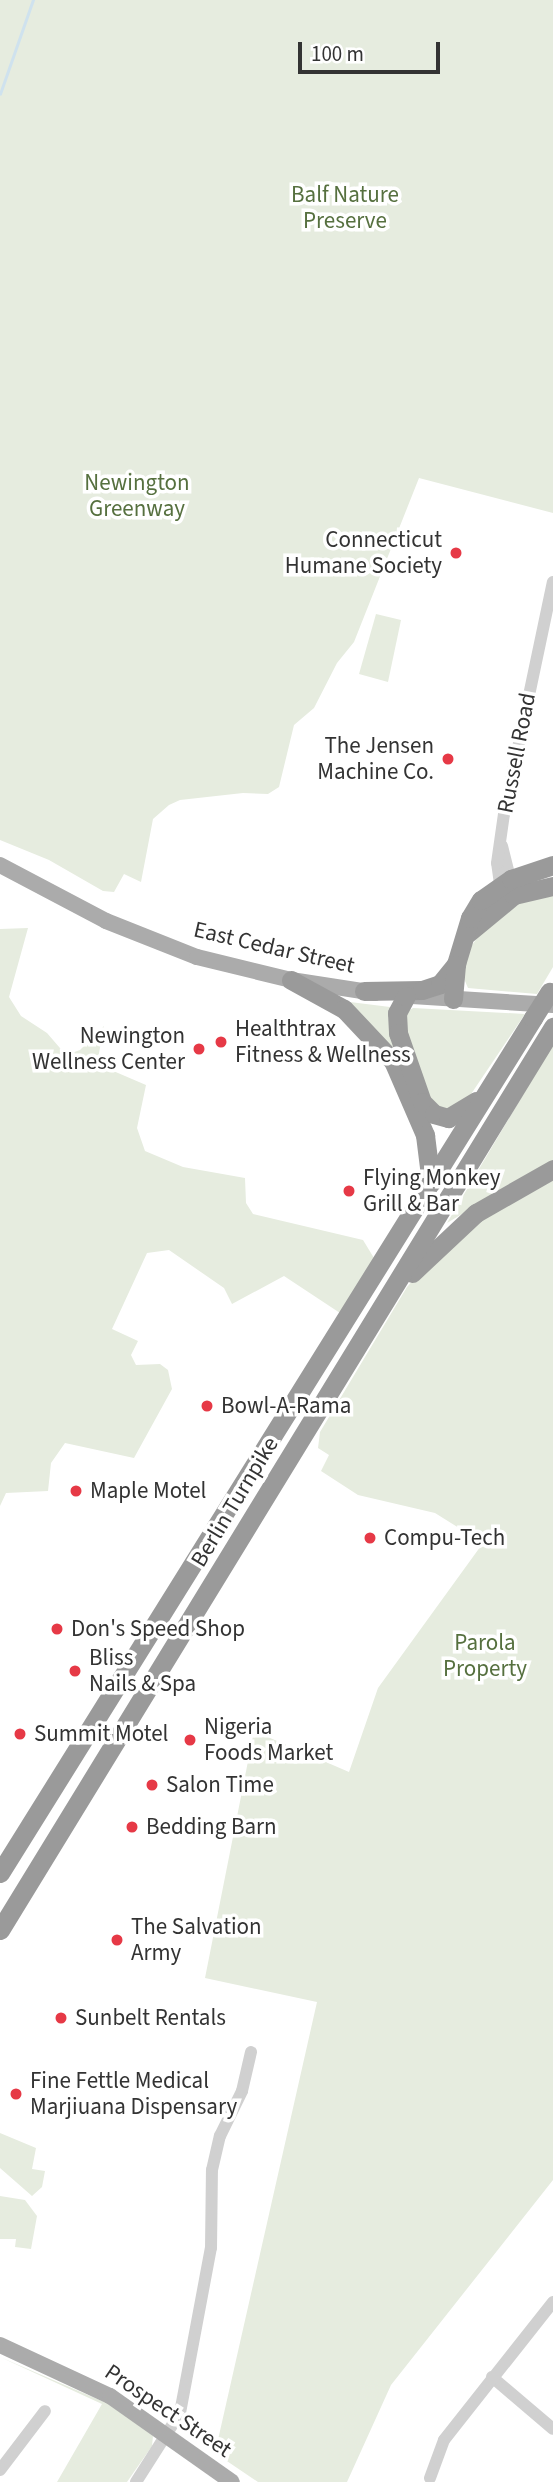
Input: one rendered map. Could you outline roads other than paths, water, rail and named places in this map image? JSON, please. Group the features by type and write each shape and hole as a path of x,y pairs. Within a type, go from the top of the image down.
{"highway":[{"path":"364,991 430,989 443,981 456,964 475,909 553,865"},
{"path":"508,890 553,886"},
{"path":"453,999 456,964"},
{"path":"291,980 332,1000 365,1028 393,1061 413,1094 428,1110 448,1118 462,1113 492,1085"},
{"name":"Berlin Turnpike","path":"0,1873 533,1018 552,994"},
{"path":"405,996 397,1013 398,1033 428,1148 431,1184"},
{"name":"Berlin Turnpike","path":"0,1930 242,1540 368,1325 553,1027"},
{"path":"368,1325 450,1233 502,1195 553,1169"}],"main road":[{"name":"East Cedar Street","path":"0,866 135,934 207,960 291,980 432,998 552,994"},
{"name":"Prospect Street","path":"0,2345 92,2386 169,2434 232,2482"}],"street":[{"name":"Russell Road","path":"508,890 501,842 553,582"},
{"path":"136,2482 169,2434 183,2401 211,2248 212,2170 219,2136 242,2091 251,2052"},
{"path":"430,2478 444,2440 553,2302"},
{"path":"492,2377 553,2429"},
{"path":"0,2470 45,2411"}],"waterway":[{"path":"0,94 33,0"}],"place":[{"name":"Connecticut Humane Society","path":"456,553"},
{"name":"The Jensen Machine Co.","path":"448,759"},
{"name":"Healthtrax Fitness & Wellness","path":"221,1042"},
{"name":"Newington Wellness Center","path":"199,1049"},
{"name":"Flying Monkey Grill & Bar","path":"349,1191"},
{"name":"Bowl-A-Rama","path":"207,1406"},
{"name":"Maple Motel","path":"76,1491"},
{"name":"Compu-Tech","path":"370,1538"},
{"name":"Don's Speed Shop","path":"57,1629"},
{"name":"Bliss Nails & Spa","path":"75,1671"},
{"name":"Summit Motel","path":"20,1734"},
{"name":"Nigeria Foods Market","path":"190,1740"},
{"name":"Salon Time","path":"152,1785"},
{"name":"Bedding Barn","path":"132,1827"},
{"name":"The Salvation Army","path":"117,1940"},
{"name":"Sunbelt Rentals","path":"61,2018"},
{"name":"Fine Fettle Medical Marjiuana Dispensary","path":"16,2094"}],"park label":[{"name":"Balf Nature Preserve","path":"345,208"},
{"name":"Newington Greenway","path":"137,496"},
{"name":"Parola Property","path":"485,1656"}]}
